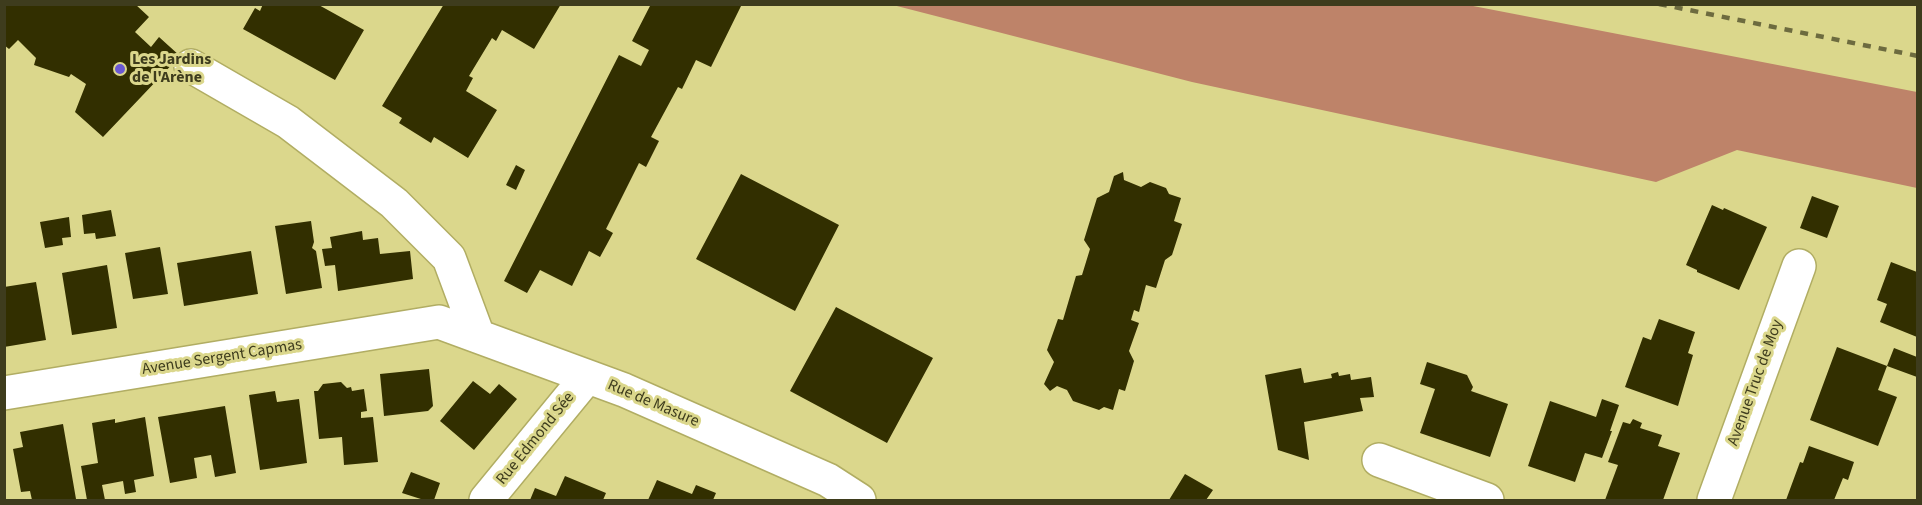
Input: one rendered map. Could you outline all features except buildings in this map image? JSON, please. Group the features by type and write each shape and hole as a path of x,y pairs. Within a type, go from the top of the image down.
{"street":[{"path":"191,66 288,122 394,203 449,258 477,336"},
{"name":"Avenue Truc de Moy","path":"1714,501 1799,266"},
{"name":"Rue de Masure","path":"439,322 624,390 828,480 859,501"},
{"name":"Avenue Sergent Capmas","path":"4,393 439,322"},
{"name":"Rue Edmond Sée","path":"486,501 587,377"},
{"path":"1379,460 1487,501"}],"shaded area":[{"path":"893,5 1468,5 1917,92 1917,188 1737,150 1656,182 1192,82"}],"railway":[{"path":"1659,4 1918,56"}],"place":[{"name":"Les Jardins de l'Arène","path":"120,69"}]}
